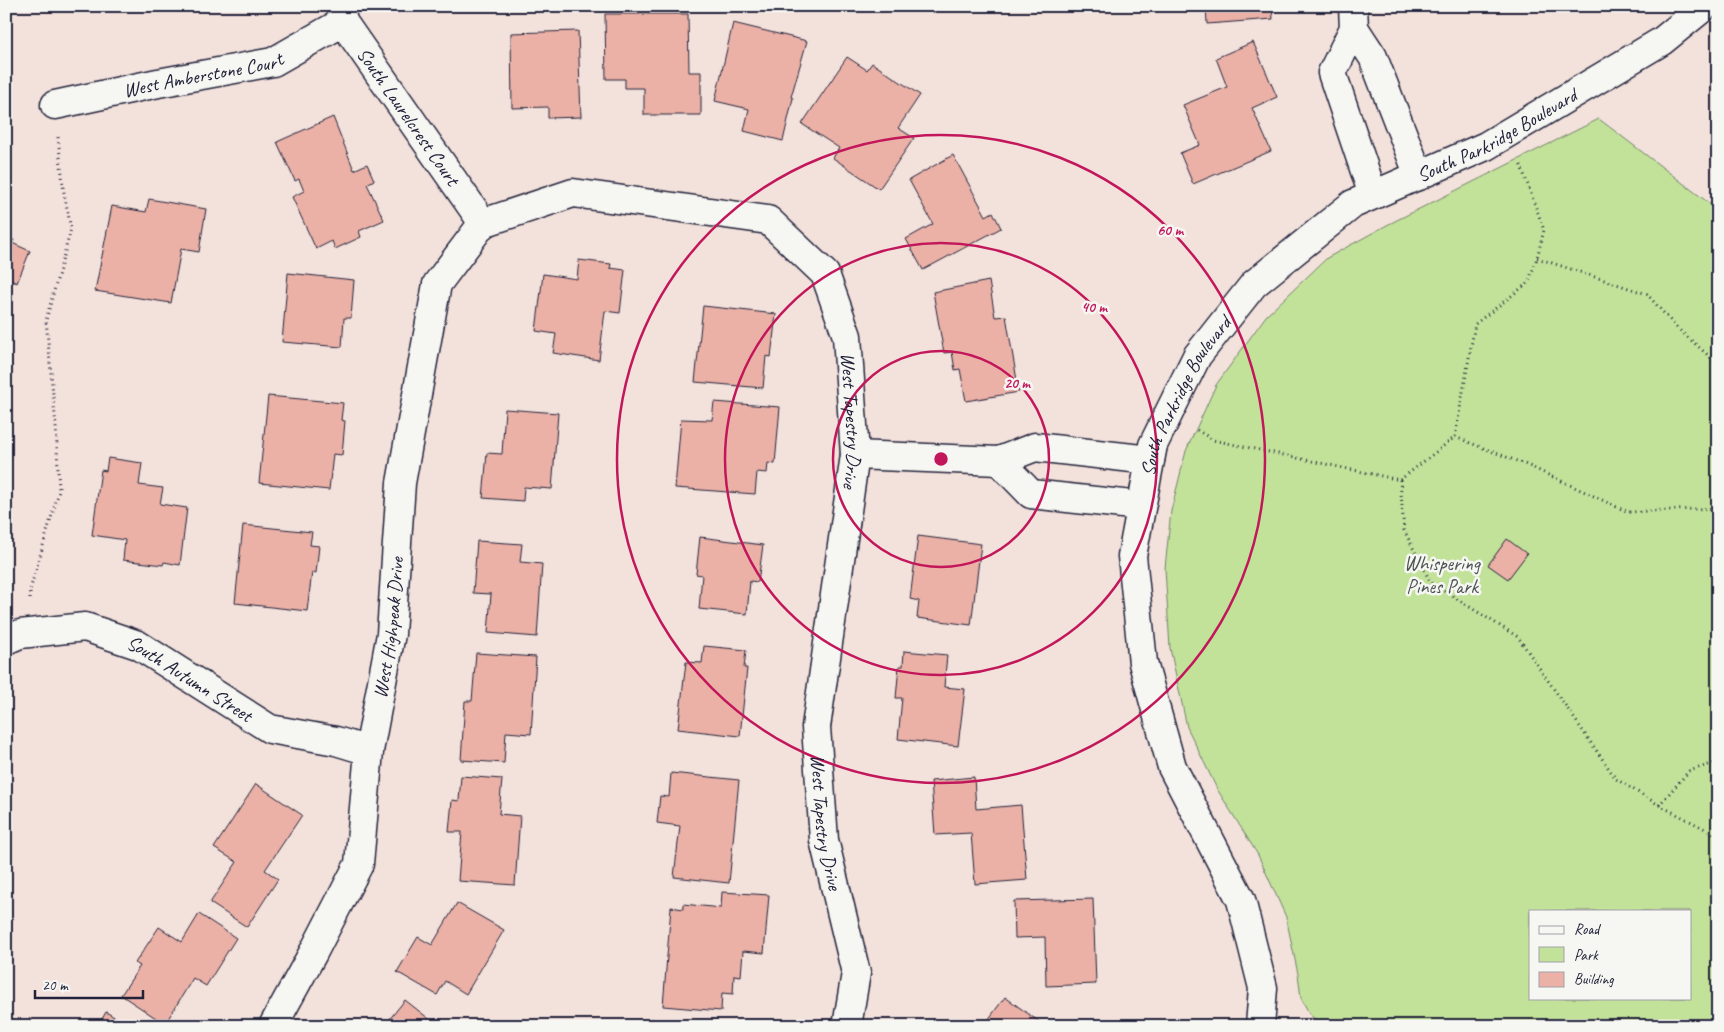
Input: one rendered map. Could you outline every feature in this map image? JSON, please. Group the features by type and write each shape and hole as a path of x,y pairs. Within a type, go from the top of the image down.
{"street":[{"name":"South Parkridge Boulevard","path":"1260,1026 1263,988 1241,900 1172,767 1143,663 1132,556 1153,444 1197,356 1254,284 1353,204 1486,146 1662,41 1705,6"},
{"name":"West Amberstone Court","path":"55,105 158,83 274,62 342,14"},
{"name":"South Laurelcrest Court","path":"342,14 483,223"},
{"path":"1354,17 1373,57 1419,176"},
{"path":"1354,17 1332,73 1373,196"},
{"name":"West Tapestry Drive","path":"483,223 573,194 768,220 825,274 847,336 855,455 816,727 824,840 856,973 848,1026"},
{"name":"West Highpeak Drive","path":"273,1026 359,864 369,751 391,634 401,483 437,284 483,223"},
{"path":"855,455 999,461 1035,447 1150,460"},
{"path":"999,461 1031,494 1142,506"},
{"name":"South Autumn Street","path":"19,636 85,627 138,645 270,728 369,751"}],"path":[{"path":"19,636 30,590 59,491 56,426 46,320 71,229 64,193 55,105"},
{"path":"1400,480 1455,437 1475,324 1528,283 1537,258 1544,230 1509,133"},
{"path":"1537,258 1647,294 1676,327 1718,364"},
{"path":"1169,412 1213,440 1400,480"},
{"path":"1455,437 1527,465 1628,512 1718,508"},
{"path":"1400,480 1404,530 1431,582 1518,637 1616,779 1659,805 1711,832 1718,839"},
{"path":"1659,805 1689,771 1718,762"}],"green space":[{"name":"Whispering Pines Park","path":"1599,119 1718,210 1718,1026 1323,1025 1310,1015 1301,998 1286,917 1258,855 1217,789 1187,727 1170,648 1165,568 1171,511 1186,451 1216,385 1266,316 1327,258 1387,225"}],"building":[{"path":"1206,6 1272,6 1273,19 1207,24"},
{"path":"605,14 688,14 689,72 701,72 701,115 644,115 644,88 625,88 625,79 606,79"},
{"path":"733,23 807,41 791,97 793,98 783,141 744,131 749,109 715,101"},
{"path":"578,31 581,117 548,118 548,107 512,108 511,33"},
{"path":"1253,42 1277,97 1252,108 1271,151 1193,184 1180,153 1200,145 1183,105 1227,87 1216,58"},
{"path":"847,57 867,70 872,63 920,95 898,128 914,138 879,189 833,158 839,148 802,124"},
{"path":"333,117 354,170 367,164 374,180 367,184 384,220 359,231 361,237 335,249 332,241 316,249 292,197 304,191 299,179 295,181 277,142"},
{"path":"953,155 986,216 993,212 1001,228 923,270 906,239 933,224 909,180"},
{"path":"149,199 206,209 199,252 181,249 171,303 95,291 112,206 146,212"},
{"path":"6,236 14,240 12,243 30,251 17,283 6,278"},
{"path":"579,260 611,264 610,268 625,270 620,313 605,311 599,360 553,353 556,334 536,331 543,274 577,279"},
{"path":"288,273 354,280 351,318 344,318 342,347 282,342"},
{"path":"989,281 995,317 1006,316 1019,392 966,401 960,369 955,370 952,352 944,353 933,292"},
{"path":"703,306 776,314 771,357 766,356 763,388 695,382"},
{"path":"268,396 343,403 341,420 345,421 342,455 333,454 329,490 259,483"},
{"path":"714,402 780,407 775,464 768,463 767,473 757,472 755,494 675,488 681,419 712,420"},
{"path":"505,409 558,413 552,489 524,487 523,501 483,498 487,453 502,454"},
{"path":"108,458 142,463 139,485 163,488 160,504 187,508 180,565 164,562 163,565 123,560 125,540 92,535 101,470 106,471"},
{"path":"243,525 312,532 310,545 319,546 316,573 312,572 307,611 235,603"},
{"path":"918,536 981,544 971,625 917,618 919,601 910,599"},
{"path":"700,537 763,545 758,582 750,581 747,614 699,609 702,575 696,574"},
{"path":"1507,539 1527,554 1508,579 1488,565"},
{"path":"477,541 522,544 520,562 542,564 537,637 488,633 491,594 473,593"},
{"path":"704,646 746,650 744,668 747,668 740,736 678,729 686,662 702,663"},
{"path":"904,651 947,655 944,687 965,689 958,746 898,739 902,698 896,698 899,666 903,666"},
{"path":"476,653 536,657 531,734 506,732 504,763 461,760 465,701 472,701"},
{"path":"671,773 739,780 729,883 674,877 680,826 657,823 660,796 669,797"},
{"path":"461,776 502,779 499,814 520,816 515,885 458,881 462,832 449,832 452,800 459,801"},
{"path":"974,777 976,809 1021,805 1027,880 975,884 971,833 935,835 931,781"},
{"path":"256,784 302,815 265,870 278,879 247,927 210,903 237,862 214,848"},
{"path":"722,892 769,895 764,953 743,951 741,976 734,975 733,994 722,993 721,1011 663,1006 671,907 683,909 683,904 721,908"},
{"path":"1093,899 1096,984 1046,986 1045,937 1015,938 1014,901"},
{"path":"457,903 504,930 466,994 445,981 437,995 397,972 418,937 432,945"},
{"path":"199,914 236,938 206,986 193,978 165,1024 121,995 140,966 135,963 159,927 182,942"},
{"path":"1005,997 1045,1026 989,1026 991,1023 988,1020"},
{"path":"405,1000 438,1026 384,1026"},
{"path":"106,1012 129,1026 98,1026"},
{"path":"652,1018 661,1026 645,1026"}]}
